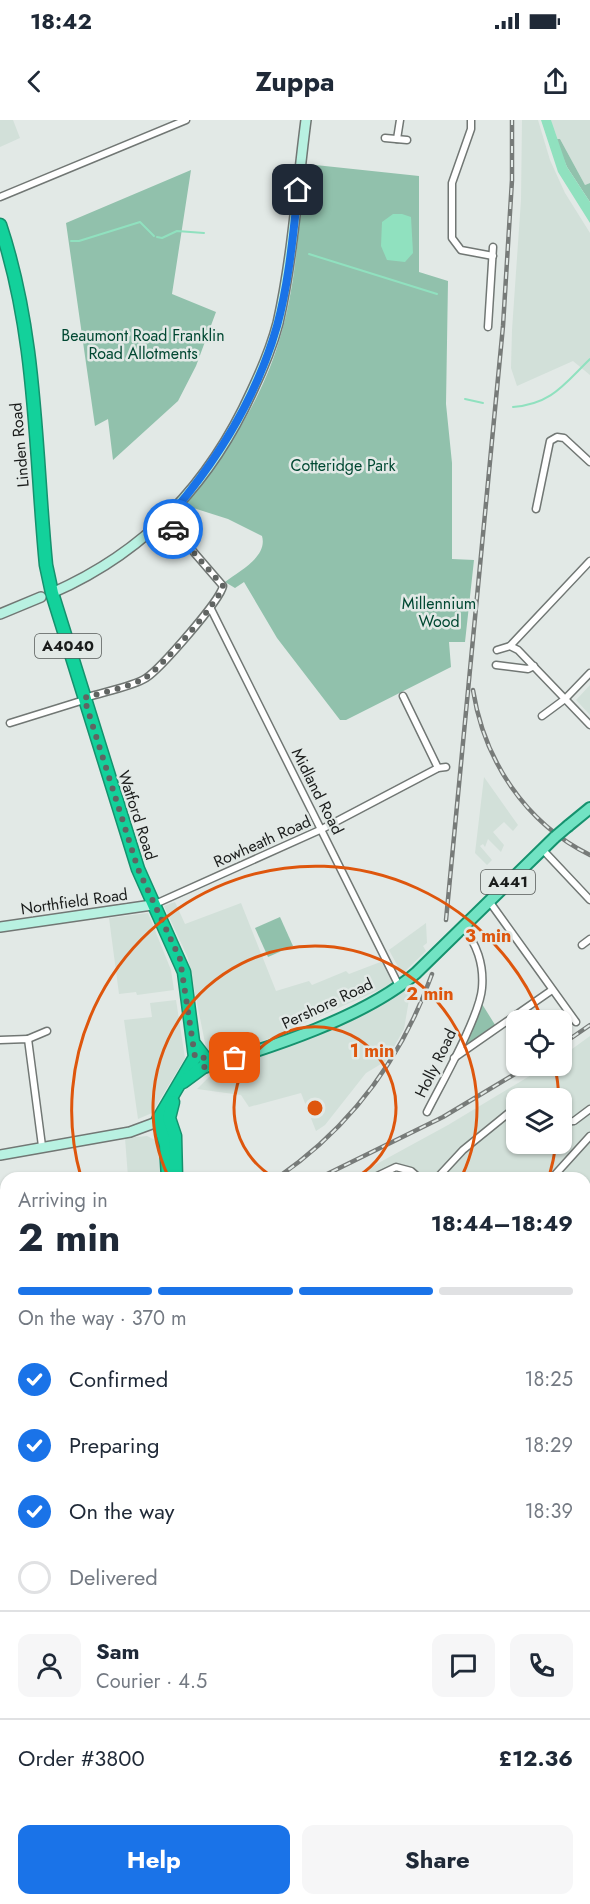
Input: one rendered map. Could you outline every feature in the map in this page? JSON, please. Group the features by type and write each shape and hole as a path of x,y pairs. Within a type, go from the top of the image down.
{"highway":[{"name":"Linden Road","path":"0,225 15,272 25,325 46,565 46,595"},
{"name":"Watford Road","path":"46,595 84,699 138,869 152,905 180,959 199,1059"},
{"path":"168,1172 163,1121 177,1090 199,1059"},
{"path":"163,1121 176,1145 176,1172"}],"main road":[{"name":"Pershore Road","path":"199,1059 224,1061 313,1029 399,986 416,973 542,849 590,808"}],"street":[{"path":"0,197 186,120"},
{"path":"0,614 109,565 166,520 194,488 235,429 274,334 288,276 306,120"},
{"path":"397,139 400,120"},
{"path":"471,120 469,138 452,183 452,238 461,250 493,256"},
{"path":"386,138 406,140"},
{"path":"488,327 494,247"},
{"path":"536,508 550,441 557,437 564,438 590,462"},
{"path":"10,723 146,678 211,609 223,586 166,520"},
{"path":"497,650 510,646 590,561"},
{"name":"Midland Road","path":"211,609 399,986"},
{"path":"510,646 518,650 590,725"},
{"path":"496,665 528,669 534,666"},
{"path":"542,716 565,699 590,674"},
{"path":"403,696 438,768"},
{"name":"Rowheath Road","path":"152,905 322,829 438,768 446,768"},
{"path":"542,849 590,900"},
{"path":"489,901 576,1022"},
{"name":"Northfield Road","path":"0,927 152,905"},
{"name":"Holly Road","path":"427,1112 454,1058 482,989 482,966 470,935 462,927"},
{"path":"582,945 590,939"},
{"path":"454,1058 552,990"},
{"path":"0,1040 28,1039 47,1031"},
{"path":"28,1039 42,1146"},
{"path":"572,1121 590,1110"},
{"path":"442,1172 463,1150 506,1115"},
{"path":"0,1155 130,1132 163,1121"},
{"path":"557,1172 590,1136"},
{"path":"386,1172 396,1167 412,1172"}],"shaded area":[{"path":"0,120 13,120 20,138 0,147"},
{"path":"522,120 538,120 550,160 565,193 590,233 590,375 573,361 517,386 511,368 521,200"},
{"path":"541,120 551,120 567,167 590,202 590,223 558,172"},
{"path":"551,120 590,120 590,183 585,185 560,139 555,139"},
{"path":"393,214 411,217 413,253 405,262 387,260 381,246 382,222"},
{"path":"590,685 590,715 576,700"},
{"path":"484,777 518,825 513,831 504,822 493,832 504,845 501,852 488,839 485,847 483,844 480,846 492,860 487,865 475,853"},
{"path":"175,902 185,924 241,903 276,991 309,981 312,985 346,971 349,974 383,961 395,983 268,1039 231,1052 207,1053 188,958 164,906"},
{"path":"148,913 171,970 174,990 137,995 136,992 119,994 109,918"},
{"path":"426,923 427,943 423,946 426,951 402,974 389,950"},
{"path":"407,986 410,994 404,1029 386,1061 366,1073 325,1125 316,1131 301,1093 249,1107 241,1095 197,1089 209,1077 238,1063 312,1038"},
{"path":"176,1000 185,1058 152,1113 138,1119 124,1020 152,1017 150,1003"},
{"path":"590,1036 590,1172 362,1172 506,1090 506,1154 572,1154 572,1088 510,1088 530,1076 572,1076 572,1049"},
{"path":"147,1136 161,1143 162,1172 128,1172 125,1138"}],"green space":[{"path":"555,139 560,139 585,185 590,183 590,202 567,167"},
{"name":"Cotteridge Park","path":"306,164 419,176 419,272 448,281 446,404 452,463 452,559 474,560 465,642 449,642 451,667 346,720 340,720 277,638 244,582 235,588 225,582 257,557 263,544 262,536 228,519 184,505 215,466 242,424 265,379 274,355 291,290"},
{"name":"Beaumont Road Franklin Road Allotments","path":"191,170 172,294 216,312 196,366 178,401 113,460 108,419 95,426 66,223"},
{"path":"280,917 293,946 268,957 255,928"},
{"path":"482,1004 497,1028 464,1048"}],"waterway":[{"path":"71,241 79,241 140,222 154,236"},
{"path":"157,237 162,238 177,231 204,233"},
{"path":"309,254 437,294"},
{"path":"513,407 538,402 548,397 590,359"},
{"path":"465,399 483,403"}],"railway":[{"path":"446,920 503,326 512,180 512,120"},
{"path":"473,690 487,741 511,787 546,826 567,842 590,855"},
{"path":"285,1172 328,1136 371,1088 406,1034 432,974"},
{"path":"572,1037 590,1025"},
{"path":"331,1172 443,1117 512,1076"}],"way so far":[{"path":"173,529 223,586 222,593 211,609 146,678 84,698 138,869 152,905 180,959 195,1057 205,1058 204,1067 235,1058"}],"route":[{"path":"173,529 166,520 194,488 235,429 258,378 277,326 288,276 298,190"}],"park label":[{"name":"Millennium Wood","path":"439,612"}]}
